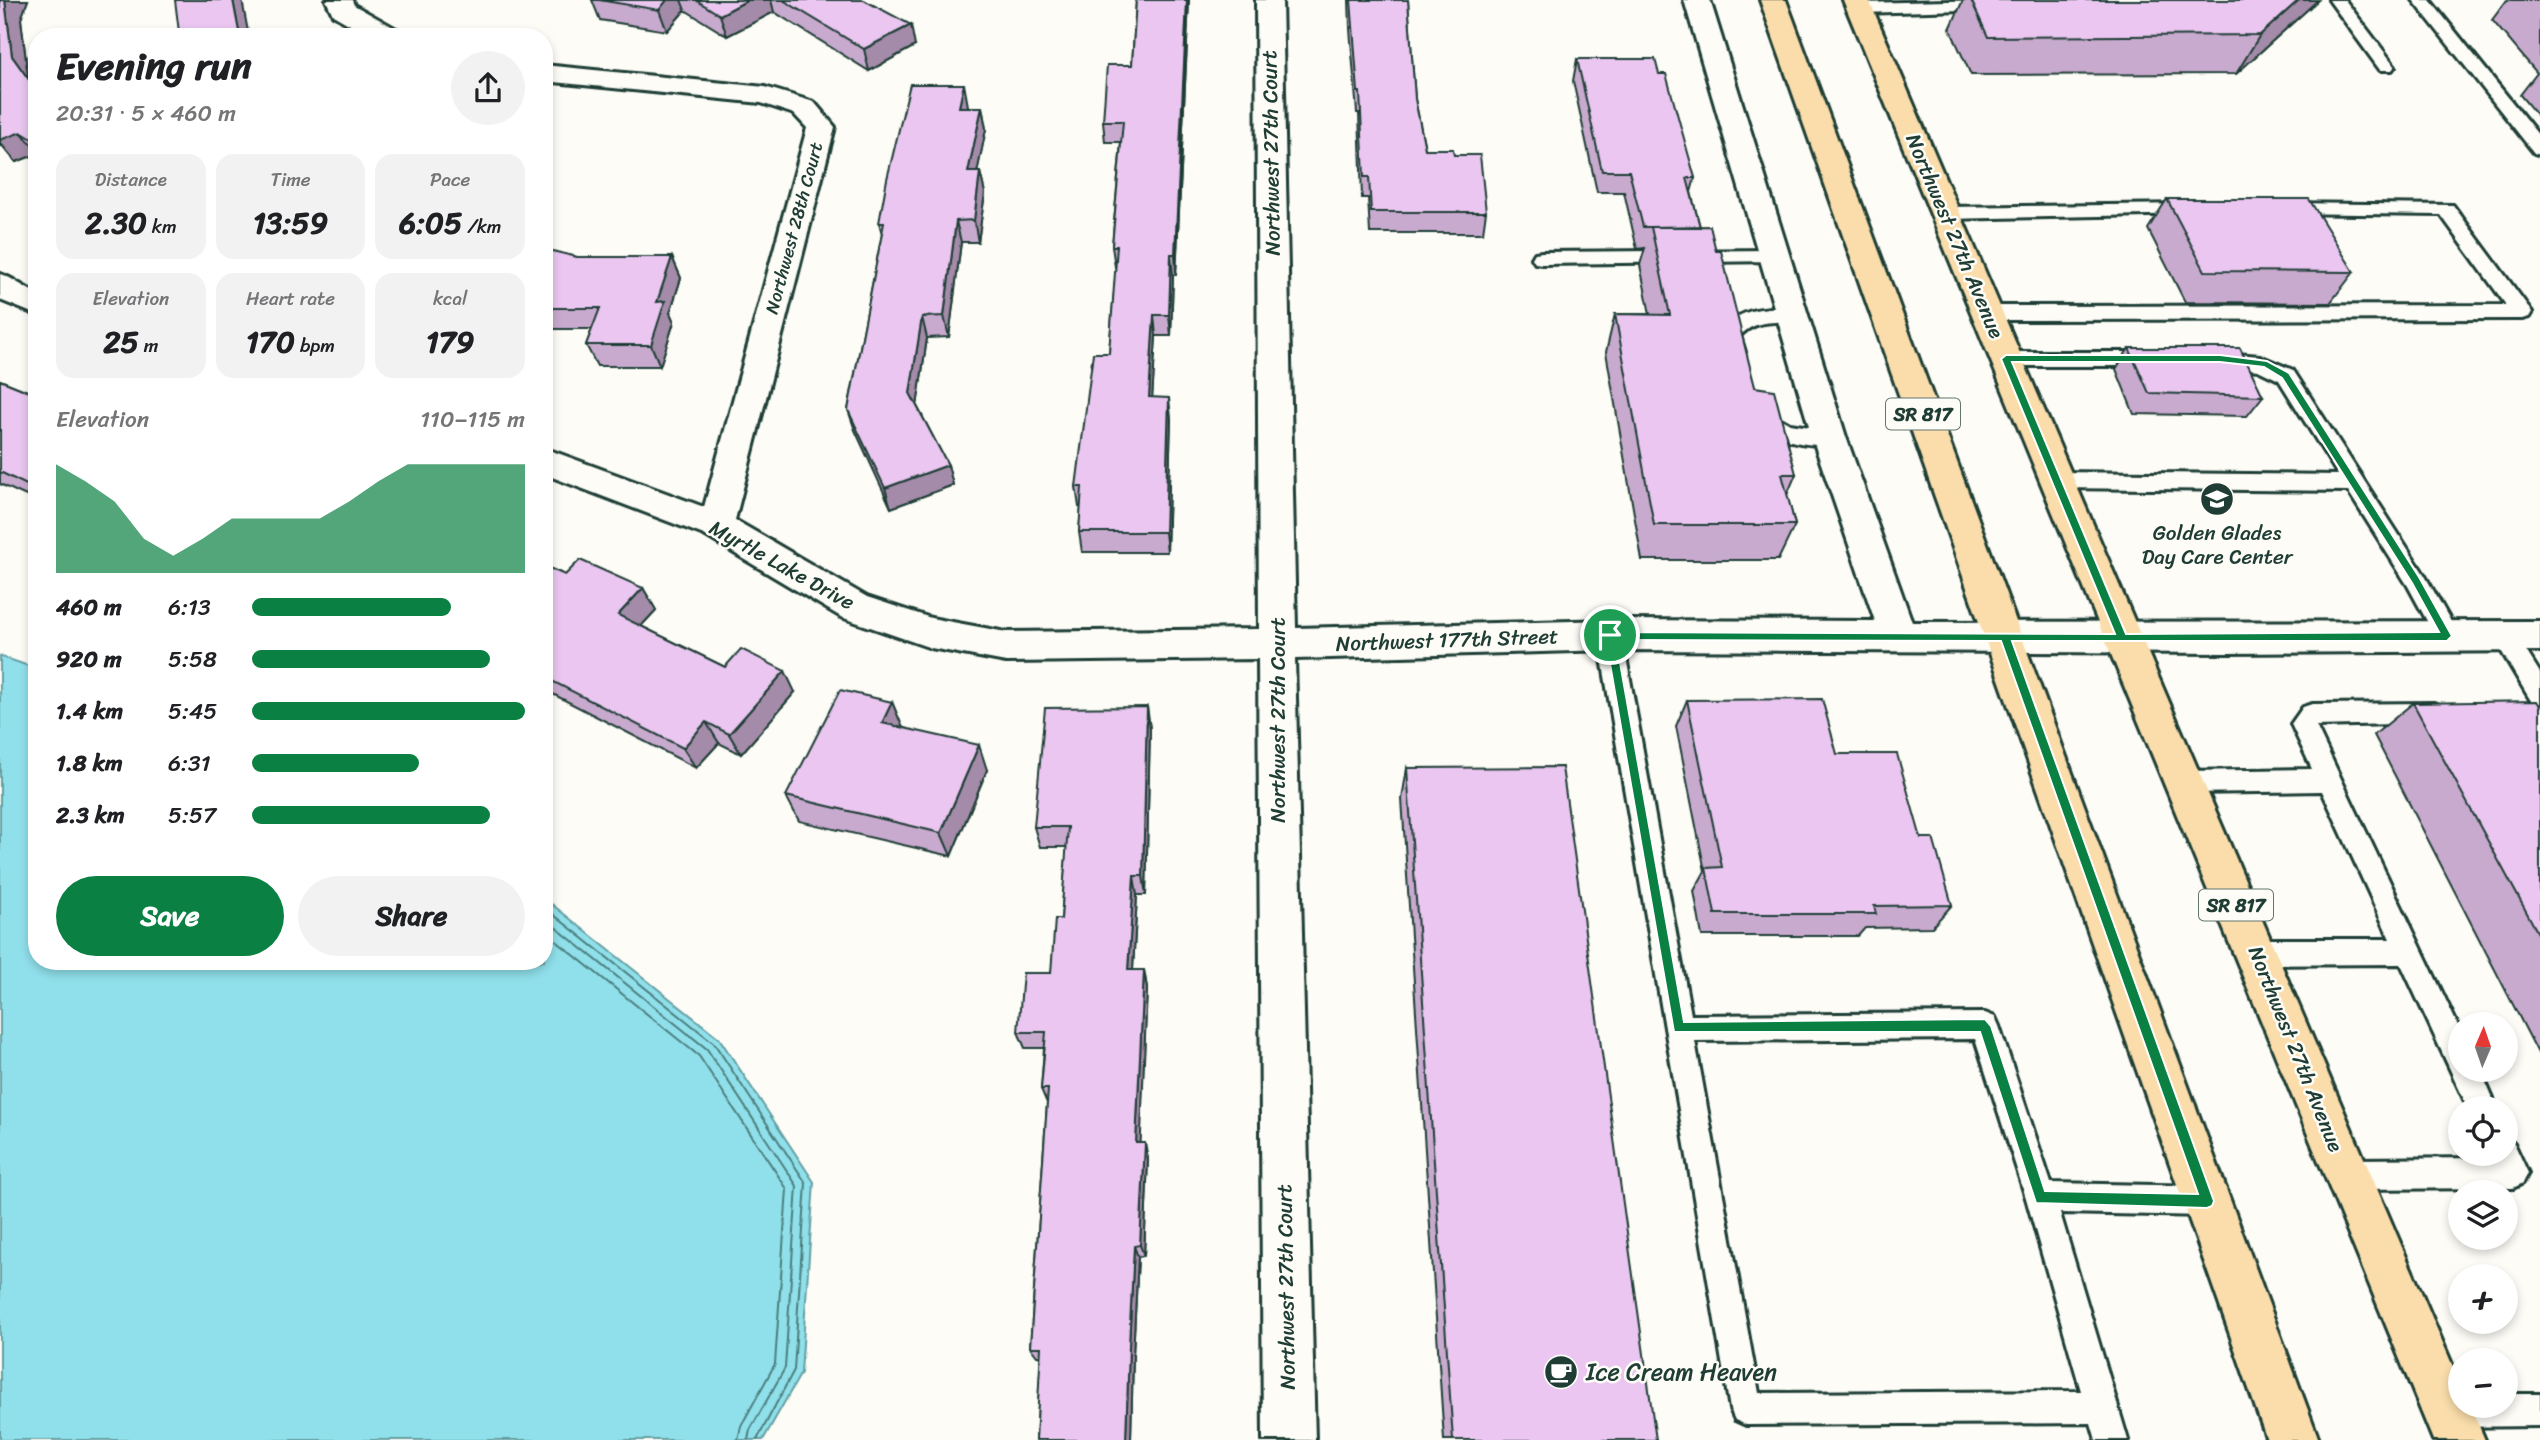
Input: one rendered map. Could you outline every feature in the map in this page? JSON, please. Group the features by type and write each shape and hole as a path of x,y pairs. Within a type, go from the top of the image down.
{"main road":[{"name":"SR 817","path":"1773,0 2293,1440"},
{"name":"Northwest 27th Avenue","path":"1858,4 2453,1426"}],"street":[{"path":"339,0 342,9 375,28"},
{"name":"Northwest 27th Court","path":"1269,0 1289,1440"},
{"path":"1697,0 1829,437 1899,637"},
{"name":"Northwest 28th Court","path":"553,74 765,95 804,108 821,127 716,526"},
{"path":"0,284 16,297 28,301"},
{"name":"Myrtle Lake Drive","path":"553,463 716,526 854,607 931,633 1006,647 1277,644"},
{"name":"Northwest 177th Street","path":"1277,644 1610,635 2123,638 2523,636"}],"lane":[{"path":"2337,0 2386,66"},
{"path":"2421,0 2540,149"},
{"path":"1858,4 2005,5"},
{"path":"1946,214 2215,209"},
{"path":"1987,313 2522,313 2446,209 2269,209"},
{"path":"1542,258 1773,256"},
{"path":"1739,368 1730,335 1736,324 1749,317 1791,314"},
{"path":"2006,359 2186,359 2254,362 2276,369 2294,386 2447,636"},
{"path":"1748,402 1760,417 1783,431 1797,435 1829,437"},
{"path":"2056,480 2355,483"},
{"path":"1610,635 1746,1409 2102,1407"},
{"path":"2523,636 2536,706"},
{"path":"2448,1034 2303,724 2312,714 2459,712"},
{"path":"2185,782 2329,780"},
{"path":"2256,952 2409,951"},
{"path":"1679,1028 1985,1026 2041,1198 2112,1440"},
{"path":"2347,1174 2513,1173 2510,1166"},
{"path":"2041,1198 2207,1201"},
{"path":"2453,1426 2540,1410"}],"water":[{"path":"0,656 28,666 28,970 553,970 553,905 719,1038 814,1182 801,1373 763,1440 0,1440"}],"building":[{"path":"0,0 5,0 12,56 28,78 28,136 21,132 0,140"},
{"path":"175,0 233,0 238,28 178,28"},
{"path":"599,0 667,0 659,10"},
{"path":"696,0 748,0 720,15"},
{"path":"783,0 864,0 911,25 864,49"},
{"path":"1136,0 1187,0 1175,254 1171,254 1169,315 1154,315 1149,397 1169,398 1165,532 1079,532 1082,487 1076,487 1093,353 1109,353 1117,246 1112,246 1123,121 1103,121 1107,65 1132,65"},
{"path":"1351,0 1408,0 1415,99 1425,149 1453,149 1454,155 1480,155 1486,212 1371,212 1369,177 1364,177 1360,92"},
{"path":"1971,0 2299,0 2260,35 1988,37"},
{"path":"1577,59 1655,59 1659,74 1666,74 1695,178 1687,178 1700,227 1643,227 1629,171 1602,171"},
{"path":"910,84 964,84 959,107 982,107 968,172 980,172 974,220 956,221 944,316 922,317 910,393 948,465 885,488 848,410 884,223 879,223 887,179"},
{"path":"2167,199 2309,199 2354,272 2205,271"},
{"path":"1710,226 1716,251 1721,251 1755,387 1774,390 1796,474 1782,474 1795,525 1654,525 1615,314 1670,315 1651,227"},
{"path":"553,251 577,257 672,257 657,302 665,301 651,345 586,345 600,308 553,308"},
{"path":"2129,348 2240,348 2263,396 2149,393"},
{"path":"0,380 28,391 28,486 0,472"},
{"path":"580,560 643,588 618,615 725,667 741,649 785,671 729,734 706,722 683,748 553,682 553,570 565,575"},
{"path":"840,690 892,702 882,723 979,745 941,833 786,796"},
{"path":"1822,699 1837,754 1897,754 1921,838 1933,838 1952,905 1874,906 1876,914 1715,914 1706,868 1722,867 1687,700"},
{"path":"2537,701 2540,706 2540,937 2413,703"},
{"path":"1147,707 1143,876 1134,876 1128,970 1144,970 1136,1143 1145,1143 1140,1245 1134,1246 1126,1440 1036,1440 1041,1347 1030,1347 1048,1089 1041,1089 1046,1032 1018,1032 1023,973 1051,973 1055,919 1061,919 1068,827 1034,827 1045,708"},
{"path":"1562,767 1656,1440 1453,1440 1407,768"}],"place":[{"name":"Golden Glades Day Care Center","path":"2217,499"},
{"name":"Ice Cream Heaven","path":"1561,1372"}],"route":[{"path":"1610,635 1679,1028 1985,1026 2041,1198 2207,1201 2005,637 2123,638 2227,638 2447,636 2416,580 2286,375 2267,364 2220,359 2006,359 2123,638 2064,638 2005,637 1610,635"}]}
